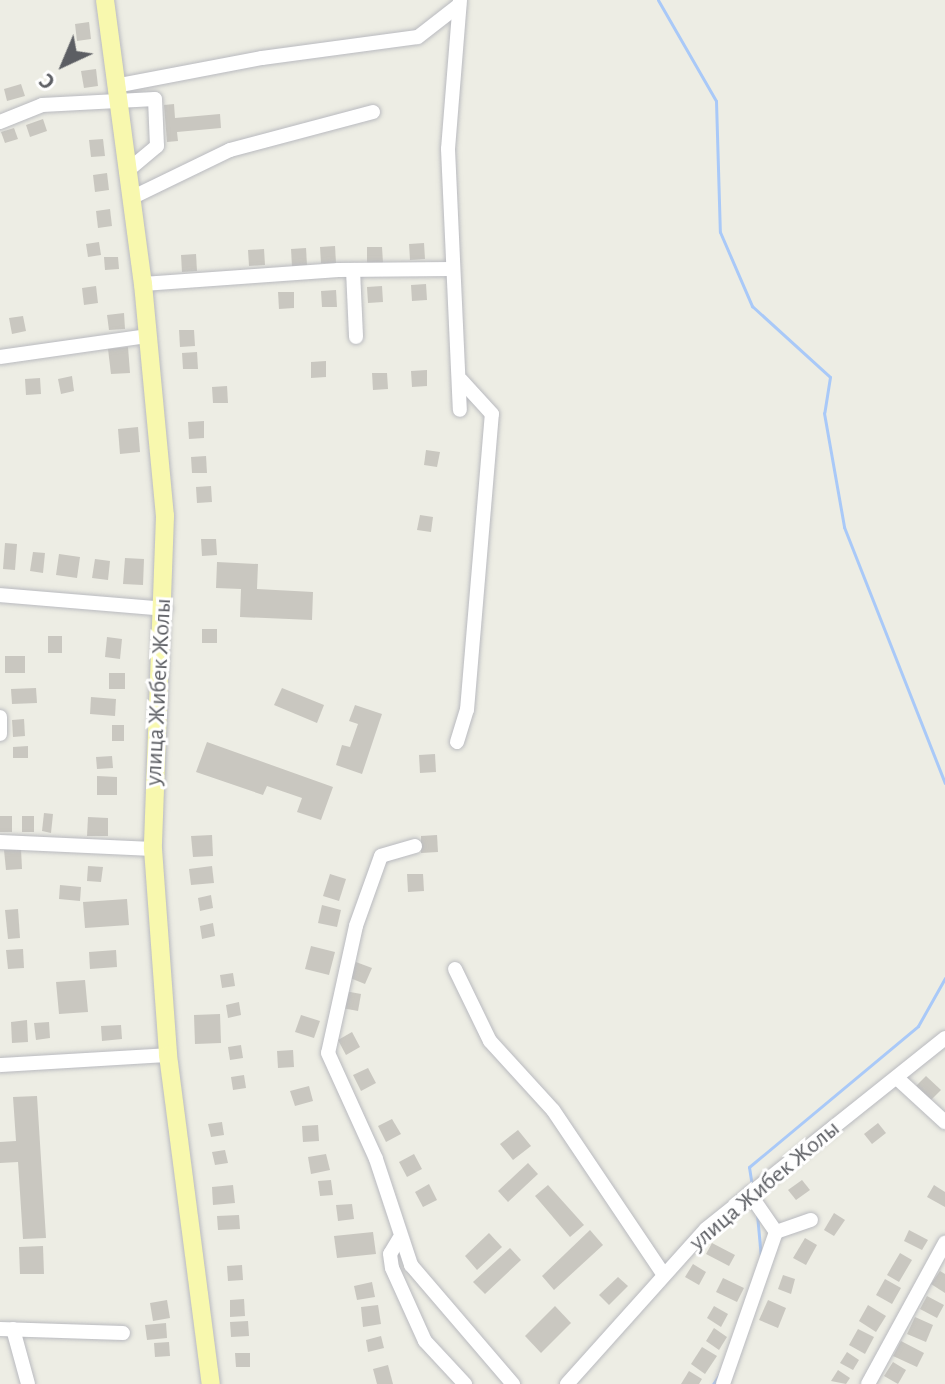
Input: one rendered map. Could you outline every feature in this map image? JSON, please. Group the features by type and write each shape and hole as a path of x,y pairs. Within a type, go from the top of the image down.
{"main road":[{"name":"улица Жибек Жолы","path":"105,0 143,284 165,516 165,609 153,849 168,1055 211,1384"}],"street":[{"path":"0,122 42,105 116,95 262,58 418,37 459,2"},
{"path":"459,2 449,119 460,410"},
{"path":"116,95 155,99 157,146 126,172"},
{"path":"131,198 230,150 373,112"},
{"path":"143,284 353,270 453,269"},
{"path":"353,270 356,337"},
{"path":"0,357 147,336"},
{"path":"457,742 467,710 492,414 461,380"},
{"path":"0,595 165,609"},
{"path":"0,717 0,734"},
{"path":"0,842 153,849"},
{"path":"415,846 381,856 356,926 328,1053 376,1159 399,1239 437,1300 513,1384"},
{"path":"455,969 490,1041 553,1110 663,1274"},
{"name":"улица Жибек Жолы","path":"567,1384 663,1274 749,1193 898,1079 945,1038"},
{"path":"0,1065 168,1055"},
{"path":"898,1079 945,1122"},
{"path":"749,1193 776,1232"},
{"path":"776,1232 811,1220"},
{"path":"723,1384 776,1232"},
{"path":"399,1239 390,1254 392,1268 425,1341 465,1384"},
{"path":"868,1384 945,1243"},
{"path":"28,1384 7,1329 123,1333"}],"building":[{"path":"89,22 91,39 77,41 75,24"},
{"path":"96,69 98,86 84,88 81,71"},
{"path":"21,84 25,96 7,101 4,89"},
{"path":"174,104 175,118 220,114 221,128 177,132 178,141 167,142 164,105"},
{"path":"43,119 47,131 30,137 26,125"},
{"path":"14,128 18,139 5,143 1,132"},
{"path":"103,139 105,156 91,157 89,140"},
{"path":"107,173 109,190 95,192 93,175"},
{"path":"110,209 112,226 98,228 96,211"},
{"path":"99,242 101,255 88,257 86,244"},
{"path":"424,243 425,259 410,260 409,244"},
{"path":"335,246 336,263 321,263 320,247"},
{"path":"367,247 382,247 383,263 367,264"},
{"path":"306,248 307,265 292,266 291,249"},
{"path":"264,249 265,265 249,266 248,250"},
{"path":"196,254 197,271 182,272 181,255"},
{"path":"104,257 118,257 119,269 105,270"},
{"path":"426,284 427,300 412,301 411,285"},
{"path":"96,286 98,303 84,305 82,288"},
{"path":"382,286 383,302 368,303 367,287"},
{"path":"336,290 337,307 322,307 321,291"},
{"path":"278,292 294,292 294,308 279,309"},
{"path":"124,313 125,329 109,330 107,315"},
{"path":"23,316 26,331 12,334 9,318"},
{"path":"179,330 194,330 195,346 180,347"},
{"path":"128,347 130,373 111,374 108,349"},
{"path":"197,352 198,369 183,369 182,353"},
{"path":"326,361 326,377 311,378 311,362"},
{"path":"427,370 427,386 412,387 411,371"},
{"path":"372,373 387,373 388,389 373,390"},
{"path":"72,376 74,391 61,394 58,379"},
{"path":"40,378 41,394 26,395 25,379"},
{"path":"227,386 228,403 213,403 212,387"},
{"path":"204,421 204,438 189,439 188,422"},
{"path":"138,427 140,452 120,454 118,429"},
{"path":"426,450 440,452 437,467 424,465"},
{"path":"206,456 207,473 192,473 191,457"},
{"path":"211,486 212,502 197,503 196,487"},
{"path":"420,515 433,517 431,532 417,530"},
{"path":"201,539 216,539 217,555 202,556"},
{"path":"5,543 17,544 15,570 3,569"},
{"path":"33,552 45,553 43,573 30,571"},
{"path":"59,554 80,557 77,578 56,575"},
{"path":"125,558 144,559 143,585 123,584"},
{"path":"95,559 110,561 108,580 92,578"},
{"path":"217,562 258,564 257,589 313,592 312,620 240,617 241,589 216,588"},
{"path":"202,629 217,629 217,643 202,643"},
{"path":"48,636 62,636 62,653 48,653"},
{"path":"107,637 122,639 120,659 105,657"},
{"path":"5,656 25,656 25,673 5,673"},
{"path":"109,673 125,673 125,689 109,689"},
{"path":"36,688 37,703 12,704 11,689"},
{"path":"282,688 324,705 317,723 274,705"},
{"path":"91,697 116,699 115,716 90,714"},
{"path":"355,705 382,714 362,774 336,765 342,745 350,747 358,724 349,721"},
{"path":"24,719 25,736 13,737 12,720"},
{"path":"112,725 124,725 124,741 112,741"},
{"path":"207,742 333,787 321,820 297,812 302,798 267,786 263,795 196,772"},
{"path":"28,746 28,758 13,758 13,747"},
{"path":"435,754 436,772 420,773 419,755"},
{"path":"112,756 113,768 97,769 96,757"},
{"path":"97,776 117,777 117,795 97,795"},
{"path":"44,813 53,814 51,833 42,831"},
{"path":"0,816 12,816 12,832 0,832"},
{"path":"22,816 34,816 34,832 22,832"},
{"path":"88,817 108,818 108,836 87,836"},
{"path":"212,835 213,856 193,857 191,836"},
{"path":"437,835 438,852 421,853 421,836"},
{"path":"21,849 22,869 6,870 4,850"},
{"path":"88,866 103,867 101,882 87,881"},
{"path":"212,866 214,883 191,885 189,869"},
{"path":"330,874 346,879 339,901 323,896"},
{"path":"407,874 423,874 424,891 408,892"},
{"path":"60,885 81,887 80,901 59,899"},
{"path":"211,895 213,908 200,911 198,898"},
{"path":"127,899 129,925 85,928 83,902"},
{"path":"322,905 341,910 337,927 318,923"},
{"path":"18,909 20,938 8,939 5,910"},
{"path":"213,923 215,936 202,939 200,926"},
{"path":"311,946 335,952 329,975 305,969"},
{"path":"23,949 24,968 8,969 6,950"},
{"path":"116,950 117,967 90,969 89,952"},
{"path":"356,962 372,968 365,984 350,978"},
{"path":"233,973 235,986 222,988 220,975"},
{"path":"85,980 88,1012 59,1014 56,982"},
{"path":"345,991 361,994 358,1011 342,1008"},
{"path":"239,1002 241,1015 228,1018 226,1005"},
{"path":"220,1014 221,1043 195,1044 194,1015"},
{"path":"301,1015 320,1021 314,1038 295,1032"},
{"path":"27,1020 28,1042 12,1043 11,1022"},
{"path":"49,1022 50,1038 36,1040 34,1023"},
{"path":"121,1025 122,1039 102,1041 101,1026"},
{"path":"352,1032 360,1047 346,1055 338,1040"},
{"path":"241,1045 243,1058 230,1060 228,1047"},
{"path":"293,1050 294,1067 278,1068 277,1051"},
{"path":"368,1068 376,1083 361,1091 353,1075"},
{"path":"244,1075 246,1088 233,1090 231,1077"},
{"path":"926,1076 941,1090 930,1101 915,1087"},
{"path":"309,1086 313,1101 295,1106 290,1091"},
{"path":"37,1096 46,1238 23,1239 18,1162 0,1163 0,1142 16,1141 13,1097"},
{"path":"392,1119 401,1134 386,1142 378,1126"},
{"path":"222,1122 224,1135 211,1137 208,1124"},
{"path":"878,1123 886,1133 872,1144 864,1134"},
{"path":"318,1125 319,1141 303,1142 302,1126"},
{"path":"518,1130 531,1146 513,1160 500,1144"},
{"path":"225,1150 228,1163 215,1165 212,1152"},
{"path":"326,1154 330,1170 311,1174 308,1157"},
{"path":"414,1154 422,1169 407,1177 399,1162"},
{"path":"528,1163 538,1174 508,1202 498,1191"},
{"path":"331,1180 333,1195 320,1196 318,1181"},
{"path":"802,1180 810,1190 796,1200 788,1190"},
{"path":"429,1184 437,1200 423,1207 415,1192"},
{"path":"233,1185 235,1203 213,1205 212,1187"},
{"path":"548,1185 584,1225 570,1237 535,1196"},
{"path":"934,1185 945,1192 945,1207 927,1197"},
{"path":"352,1204 354,1219 338,1221 336,1205"},
{"path":"834,1213 845,1220 834,1236 824,1230"},
{"path":"239,1215 240,1229 218,1230 217,1216"},
{"path":"590,1230 603,1245 554,1290 542,1276"},
{"path":"909,1230 928,1240 922,1250 904,1241"},
{"path":"373,1232 376,1254 337,1258 334,1236"},
{"path":"489,1233 502,1247 477,1270 465,1256"},
{"path":"805,1238 817,1245 806,1265 793,1258"},
{"path":"712,1243 735,1255 729,1266 706,1254"},
{"path":"43,1246 44,1274 20,1274 19,1247"},
{"path":"510,1248 521,1260 485,1294 473,1282"},
{"path":"900,1253 912,1260 899,1282 887,1275"},
{"path":"693,1264 706,1272 699,1285 685,1277"},
{"path":"242,1265 243,1280 228,1281 227,1266"},
{"path":"940,1271 945,1274 945,1293 931,1284"},
{"path":"783,1275 795,1279 791,1294 778,1289"},
{"path":"618,1277 628,1286 609,1305 599,1295"},
{"path":"723,1278 744,1288 737,1302 716,1292"},
{"path":"885,1279 901,1288 892,1304 876,1295"},
{"path":"372,1282 375,1297 357,1300 354,1286"},
{"path":"927,1296 944,1305 937,1318 920,1309"},
{"path":"244,1299 245,1316 230,1317 230,1300"},
{"path":"167,1300 170,1318 153,1321 150,1303"},
{"path":"768,1300 786,1308 778,1328 759,1320"},
{"path":"378,1305 381,1324 363,1327 361,1307"},
{"path":"868,1305 886,1316 876,1332 859,1321"},
{"path":"555,1306 571,1323 541,1353 525,1336"},
{"path":"714,1306 728,1314 721,1327 707,1318"},
{"path":"915,1317 933,1325 926,1342 907,1334"},
{"path":"248,1321 249,1336 231,1337 230,1322"},
{"path":"166,1323 167,1338 147,1340 145,1325"},
{"path":"714,1328 727,1337 719,1350 706,1341"},
{"path":"858,1329 874,1337 865,1354 849,1345"},
{"path":"381,1336 384,1348 368,1352 366,1340"},
{"path":"901,1341 924,1353 917,1367 893,1356"},
{"path":"169,1342 170,1356 155,1357 154,1343"},
{"path":"702,1347 717,1356 705,1374 691,1364"},
{"path":"847,1352 859,1360 853,1370 840,1363"},
{"path":"235,1353 250,1353 250,1367 236,1367"},
{"path":"893,1362 906,1370 898,1384 884,1376"},
{"path":"388,1365 393,1384 377,1384 373,1369"},
{"path":"838,1370 850,1378 846,1384 831,1381"},
{"path":"689,1371 702,1379 699,1384 681,1384"}],"waterway":[{"path":"658,0 716,101 720,232 752,306 830,377 824,413 844,527 945,783"},
{"path":"752,1186 749,1167 918,1026 945,978"},
{"path":"757,1214 761,1258"},
{"path":"713,1384 720,1374"}]}
